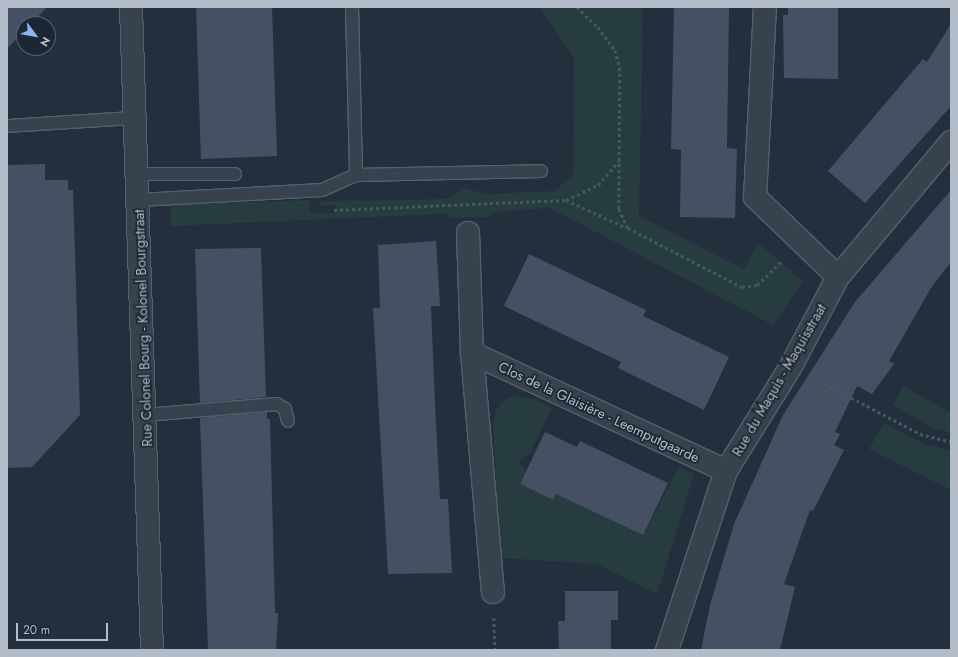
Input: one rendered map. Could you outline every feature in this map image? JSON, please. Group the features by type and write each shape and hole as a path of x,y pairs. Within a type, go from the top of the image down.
{"street":[{"name":"Rue Colonel Bourg - Kolonel Bourgstraat","path":"131,7 139,174 152,650"},
{"path":"765,7 755,197 838,277"},
{"name":"Rue du Maquis - Maquisstraat","path":"667,650 726,471 791,366 838,277 951,142"},
{"path":"468,232 472,353 493,592"},
{"name":"Clos de la Glaisière - Leemputgaarde","path":"472,353 726,471"}],"lane":[{"path":"352,7 356,175"},
{"path":"7,126 136,118"},
{"path":"139,200 322,190 356,175 542,171"},
{"path":"139,174 235,174"},
{"path":"145,415 277,404 285,408 288,421"}],"path":[{"path":"577,7 598,27 614,50 620,68 619,209 628,228 742,287 757,285 802,243"},
{"path":"566,200 598,185 620,160"},
{"path":"791,366 920,434 951,442"},
{"path":"493,592 495,650"}],"green space":[{"path":"540,7 643,7 639,216 744,269 758,243 803,281 773,325 550,208 492,212 491,217 452,218 445,214 171,226 171,205 310,200 310,213 335,213 335,205 320,206 320,201 446,199 464,188 486,194 555,191 573,175 574,58"},
{"path":"903,386 951,413 951,432 937,430 893,405"},
{"path":"514,396 534,399 552,408 530,452 519,463 526,471 520,484 553,500 556,493 643,535 679,467 694,474 657,594 597,564 500,558 493,425 496,411 503,401"},
{"path":"884,423 925,444 951,451 951,490 869,449"}],"building":[{"path":"7,7 47,7 39,16 16,16 16,39 7,49"},
{"path":"196,7 272,7 277,156 201,159"},
{"path":"674,7 729,7 727,148 737,149 735,218 680,217 681,150 671,149"},
{"path":"788,7 838,7 838,79 784,78 783,15 788,15"},
{"path":"951,24 951,106 865,203 828,171 923,59 927,62"},
{"path":"45,164 45,180 68,180 68,190 73,190 80,415 32,467 7,468 7,165"},
{"path":"951,190 951,262 931,288 889,361 894,364 872,394 857,386 835,432 840,434 834,445 844,450 813,511 810,510 784,584 795,587 780,650 701,650 710,605 734,524 783,415 855,302"},
{"path":"436,241 440,306 431,306 435,404 440,499 448,499 452,573 388,574 373,308 380,308 378,245"},
{"path":"261,248 266,397 200,403 195,249"},
{"path":"529,254 646,310 643,316 729,357 704,410 618,368 621,362 504,306"},
{"path":"267,412 267,419 270,419 275,613 278,613 276,650 208,650 200,418"},
{"path":"545,432 577,447 580,441 668,483 643,535 556,494 553,500 520,484"},
{"path":"565,591 618,591 618,620 611,620 611,650 559,650 558,621 565,621"}]}
